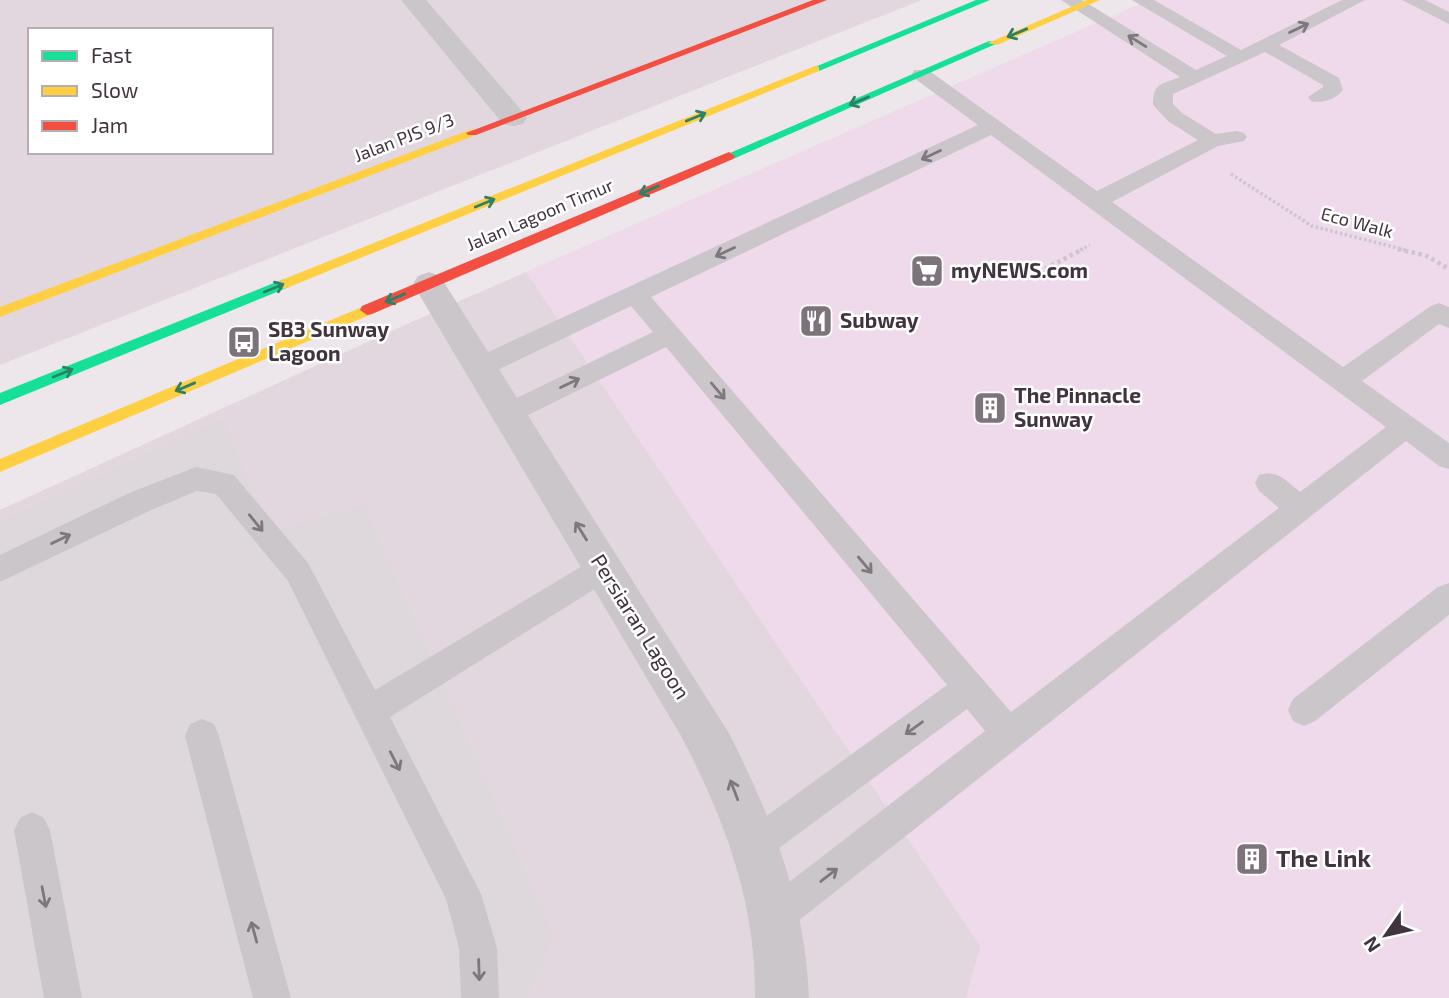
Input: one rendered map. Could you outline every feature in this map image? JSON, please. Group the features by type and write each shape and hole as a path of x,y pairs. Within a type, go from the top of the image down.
{"main road":[{"name":"Jalan Lagoon Timur","path":"0,399 985,0"},
{"name":"Jalan PJS 9/3","path":"0,312 513,118 809,2"},
{"name":"Jalan Lagoon Timur","path":"0,466 921,74 1082,2"},
{"path":"878,43 921,74"}],"street":[{"path":"413,0 513,118"},
{"name":"Persiaran Lagoon","path":"429,284 727,774 755,845 775,916 784,970 782,998"}],"lane":[{"path":"1141,0 1241,57"},
{"path":"1213,141 1175,117 1163,106 1163,91 1241,57 1356,0"},
{"path":"1410,0 1449,19"},
{"path":"1082,2 1194,76"},
{"path":"1265,45 1332,82 1333,90 1318,97"},
{"path":"921,74 1449,458"},
{"path":"480,367 993,126"},
{"path":"1096,201 1213,141 1237,137"},
{"path":"635,294 1009,734"},
{"path":"1343,381 1439,312 1449,319"},
{"path":"509,413 670,334"},
{"path":"775,916 1406,426"},
{"path":"0,569 140,508 196,480 225,483 298,572 463,894 478,948 480,998"},
{"path":"1269,483 1300,509"},
{"path":"370,711 604,568"},
{"path":"1304,710 1449,597"},
{"path":"755,845 969,688"},
{"path":"202,736 272,998"},
{"path":"32,830 63,998"}],"path":[{"name":"Eco Walk","path":"1227,172 1312,226 1427,256 1449,269"}],"shaded area":[{"path":"0,0 922,0 0,365"},
{"path":"1149,0 1449,0 1449,998 966,998 980,946 526,272"},
{"path":"1150,0 1449,0 1449,998 0,998 0,510 407,324"},
{"path":"224,418 268,532 364,505 554,936 528,998 0,998 0,521"}],"traffic: fast":[{"path":"815,69 985,0"},
{"path":"729,156 993,43"},
{"path":"0,399 284,284"}],"traffic: slow":[{"path":"993,43 1095,0"},
{"path":"284,284 815,69"},
{"path":"0,312 472,133"},
{"path":"0,466 367,310"}],"traffic: jam":[{"path":"472,133 822,0"},
{"path":"367,310 729,156"}],"place":[{"name":"myNEWS.com","path":"927,271"},
{"name":"Subway","path":"816,321"},
{"name":"SB3 Sunway Lagoon","path":"244,342"},
{"name":"The Pinnacle Sunway","path":"990,408"},
{"name":"The Link","path":"1252,859"}]}
